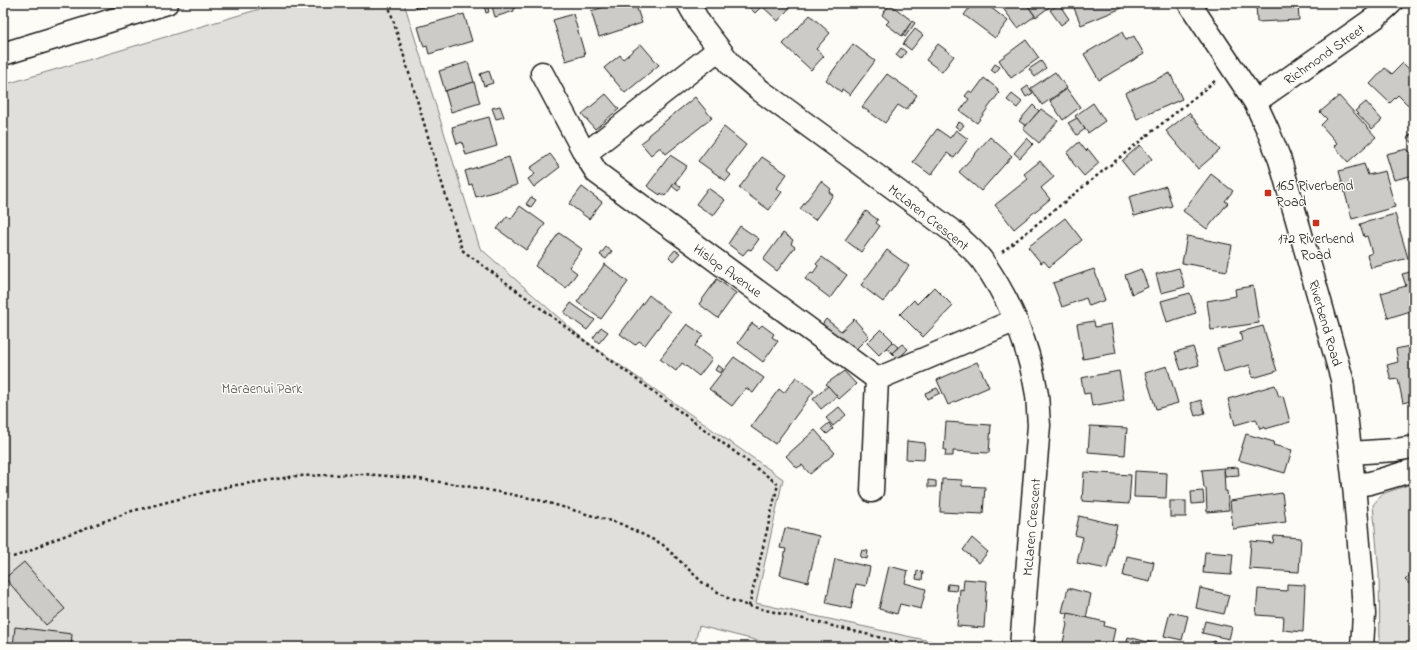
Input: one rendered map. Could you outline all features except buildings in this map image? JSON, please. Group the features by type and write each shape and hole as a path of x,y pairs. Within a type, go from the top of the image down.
{"street":[{"path":"3,54 123,9 167,3"},
{"name":"McLaren Crescent","path":"688,3 700,24 733,67 761,92 955,233 980,258 1002,292 1016,320 1032,368 1037,396 1039,425 1021,647"},
{"name":"Riverbend Road","path":"1189,3 1255,102 1268,128 1280,160 1342,379 1351,453 1362,579 1364,614 1362,647"},
{"name":"Richmond Street","path":"1255,102 1376,17 1391,3"},
{"path":"585,154 719,49"},
{"name":"Hislop Avenue","path":"542,73 585,154 597,173 877,379"},
{"path":"872,491 877,379 1016,320"},
{"path":"1351,453 1414,447"},
{"path":"1354,485 1370,483 1414,470"}],"path":[{"path":"388,3 462,250 778,484 749,606"},
{"path":"980,258 991,254 999,255 1211,84 1231,65"},
{"path":"13,557 28,552 45,543 132,511 222,488 297,476 364,474 412,478 461,485 536,499 621,524 662,544 703,583 731,600 749,606 920,647"}],"green space":[{"name":"Maraenui Park","path":"280,3 404,3 480,248 584,340 783,479 756,603 957,647 783,647 699,626 694,647 3,647 3,85"},
{"path":"1414,483 1414,647 1380,647 1379,573 1373,505 1382,494"}],"place":[{"name":"165 Riverbend Road","path":"1268,193"},
{"name":"172 Riverbend Road","path":"1316,223"}]}
